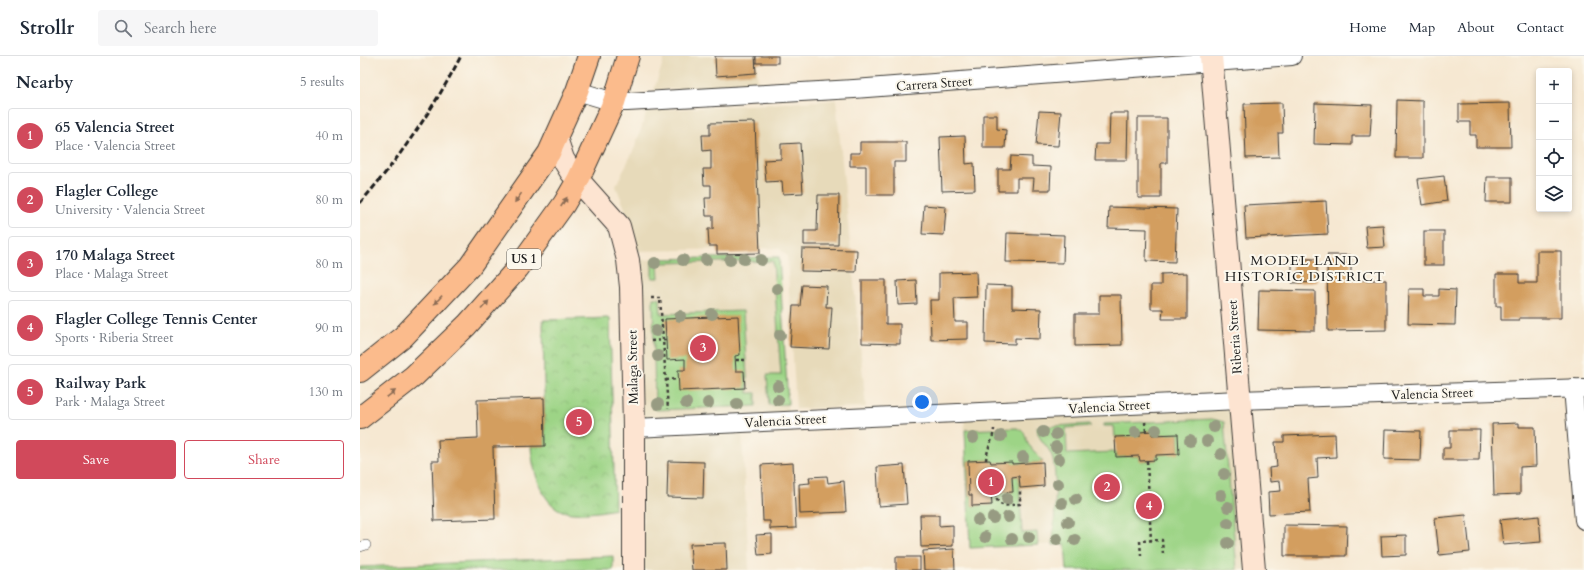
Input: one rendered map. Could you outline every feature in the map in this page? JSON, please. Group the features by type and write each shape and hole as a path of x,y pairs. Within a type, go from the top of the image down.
{"highway":[{"path":"360,371 403,337 470,266 545,159 577,91 589,56"},
{"name":"US 1","path":"360,418 414,376 467,325 518,268 564,204 578,180 614,102 628,56"}],"street":[{"name":"Carrera Street","path":"577,91 598,99 614,102 862,88 1211,59 1292,56"},
{"name":"Riberia Street","path":"1211,59 1254,570"},
{"name":"Malaga Street","path":"556,138 563,159 571,172 619,226 627,254 631,287 634,428 634,570"},
{"name":"Valencia Street","path":"634,428 1239,400 1578,388"},
{"path":"1578,388 1584,520"}],"path":[{"path":"650,292 650,305"},
{"path":"650,298 660,298 665,340 669,414"},
{"path":"650,334 651,348"},
{"path":"651,341 665,340"},
{"path":"736,360 746,360"},
{"path":"666,380 678,380"},
{"path":"1145,420 1146,431"},
{"path":"986,460 992,441 994,426"},
{"path":"1147,461 1151,541"},
{"path":"995,493 998,503 1002,505 1020,504 1020,491"},
{"path":"1134,506 1165,505"},
{"path":"1141,556 1140,541 1162,540 1163,555"}],"shaded area":[{"path":"665,56 756,56 758,84 654,90"},
{"path":"836,100 866,407 796,409 787,256 779,248 636,251 628,225 628,216 616,186 635,147 647,111"},
{"path":"779,257 788,420 634,428 628,260"},
{"path":"1239,400 1254,570 1067,570 1065,544 970,548 964,413"},
{"path":"742,433 749,570 643,570 643,438"}],"green space":[{"path":"779,257 788,404 769,405 767,375 781,375 773,261 658,263 659,278 652,278 652,259"},
{"path":"653,298 660,298 661,314 743,311 748,393 756,393 756,406 656,410"},
{"path":"610,318 615,509 590,513 566,512 557,509 550,503 540,485 533,464 531,446 545,446 543,320"},
{"path":"1212,419 1224,422 1237,570 1067,570 1065,544 1053,545 1055,491 1053,459 1049,450 1039,437 1037,427 1089,424 1091,426 1066,428 1067,454 1115,452 1116,457 1139,456 1140,461 1156,460 1156,455 1179,453 1178,434 1152,435 1152,431 1140,432 1140,436 1115,437 1114,426 1104,426 1104,424"},
{"path":"1017,428 1024,432 1028,444 1043,462 1012,464 1011,462 991,463 990,460 968,461 969,495 972,495 972,506 992,505 991,493 1013,492 1012,477 1019,476 1022,533 1037,532 1038,545 970,548 965,430"},
{"path":"613,556 613,570 360,570 360,567"}],"building":[{"path":"715,56 755,56 756,73 716,76"},
{"path":"756,56 778,56 778,63 756,63"},
{"path":"1397,100 1423,101 1423,158 1396,158"},
{"path":"1282,103 1283,133 1278,133 1279,157 1246,158 1244,104"},
{"path":"1315,103 1372,105 1370,136 1352,136 1352,145 1314,144"},
{"path":"1510,103 1511,147 1476,147 1476,135 1470,135 1470,122 1459,122 1459,104"},
{"path":"1039,111 1061,112 1058,146 1036,145"},
{"path":"1110,113 1128,113 1127,160 1095,160 1096,144 1109,144"},
{"path":"983,115 997,115 997,129 1006,130 1005,148 983,148"},
{"path":"1138,118 1167,118 1167,163 1161,163 1161,198 1138,198"},
{"path":"755,122 760,253 717,254 717,246 709,246 708,229 713,229 713,216 706,216 705,198 711,198 711,185 704,185 703,169 711,169 711,150 703,151 702,135 710,135 710,123"},
{"path":"965,136 966,164 974,163 975,190 942,191 940,137"},
{"path":"860,142 906,142 906,162 894,162 894,195 866,195 866,166 850,166 850,153 860,153"},
{"path":"800,143 803,193 783,194 782,181 766,182 764,160 781,159 781,144"},
{"path":"1011,156 1032,157 1032,166 1051,167 1050,190 1033,190 1034,178 1017,178 1017,191 998,191 998,169 1010,169"},
{"path":"1444,176 1447,201 1422,205 1418,179"},
{"path":"1487,177 1512,177 1512,202 1486,202"},
{"path":"818,195 839,195 838,245 804,245 804,231 817,231"},
{"path":"1326,201 1328,234 1246,238 1244,205"},
{"path":"924,205 946,207 944,235 922,234"},
{"path":"1109,207 1177,209 1175,262 1146,261 1147,229 1108,228"},
{"path":"1383,225 1385,247 1367,248 1365,226"},
{"path":"1424,231 1444,231 1444,265 1424,265"},
{"path":"1007,233 1064,235 1063,263 1006,262"},
{"path":"802,249 857,250 856,272 801,271"},
{"path":"1537,251 1561,251 1561,318 1519,318 1519,320 1501,320 1501,306 1496,306 1496,274 1519,274 1519,283 1537,283"},
{"path":"1327,255 1351,255 1351,280 1386,280 1386,330 1328,331"},
{"path":"1292,259 1317,259 1317,282 1292,283"},
{"path":"976,272 977,297 954,298 955,322 968,322 968,339 931,340 930,300 939,300 939,273"},
{"path":"1187,273 1187,319 1162,319 1163,309 1151,309 1151,285 1161,285 1161,274"},
{"path":"862,280 886,280 886,324 900,324 900,344 862,343"},
{"path":"916,280 917,304 898,305 897,281"},
{"path":"802,285 827,286 826,307 832,307 829,349 790,347 793,306 800,306"},
{"path":"986,285 1012,286 1012,308 1041,309 1040,339 1015,338 1015,344 985,343"},
{"path":"1409,289 1424,289 1424,296 1439,296 1439,289 1456,290 1455,325 1408,324"},
{"path":"1259,290 1315,291 1315,331 1258,330"},
{"path":"1099,295 1121,295 1122,345 1075,346 1075,314 1099,314"},
{"path":"738,316 740,355 735,356 736,371 744,371 745,388 679,391 678,370 685,370 685,359 667,360 665,319"},
{"path":"544,398 545,446 493,447 495,519 434,521 432,461 439,461 438,440 478,438 477,400"},
{"path":"1519,423 1519,427 1535,427 1536,466 1520,467 1520,494 1494,495 1492,424"},
{"path":"1385,430 1421,431 1420,460 1384,459"},
{"path":"1450,430 1480,430 1479,460 1443,460 1443,448 1450,448"},
{"path":"1152,431 1152,435 1178,434 1179,454 1156,455 1156,460 1140,461 1139,456 1116,457 1115,437 1140,436 1140,432"},
{"path":"1335,434 1336,457 1317,458 1318,478 1308,479 1310,512 1269,514 1268,492 1281,491 1280,481 1270,482 1269,468 1277,467 1275,442 1284,442 1284,436"},
{"path":"990,460 991,463 1012,462 1012,464 1043,462 1044,486 1020,488 1019,476 1012,477 1013,492 991,493 992,505 972,506 972,495 969,495 968,461"},
{"path":"668,461 704,462 703,498 667,497"},
{"path":"793,463 796,528 770,529 770,521 763,521 761,465"},
{"path":"904,465 907,504 879,506 877,467"},
{"path":"827,476 828,483 844,481 846,512 800,514 799,484 810,483 809,477"},
{"path":"920,515 939,515 939,526 953,525 953,546 921,547"},
{"path":"1466,515 1470,552 1439,555 1435,518"},
{"path":"1539,516 1541,542 1503,545 1500,520"},
{"path":"1284,525 1347,526 1346,556 1284,556"},
{"path":"772,534 772,554 758,555 756,535"},
{"path":"1406,535 1406,555 1382,556 1381,536"},
{"path":"726,543 727,570 692,570 690,544"},
{"path":"954,549 955,570 924,570 923,551"},
{"path":"896,557 920,557 920,570 896,570"}],"railway":[{"path":"360,203 402,151 439,95 461,56"}],"place":[{"name":"170 Malaga Street","path":"703,348"},
{"name":"Railway Park","path":"579,422"},
{"name":"65 Valencia Street","path":"991,482"},
{"name":"Flagler College","path":"1107,487"},
{"name":"Flagler College Tennis Center","path":"1149,506"}],"district":[{"name":"MODEL LAND HISTORIC DISTRICT","path":"1305,268"}]}
